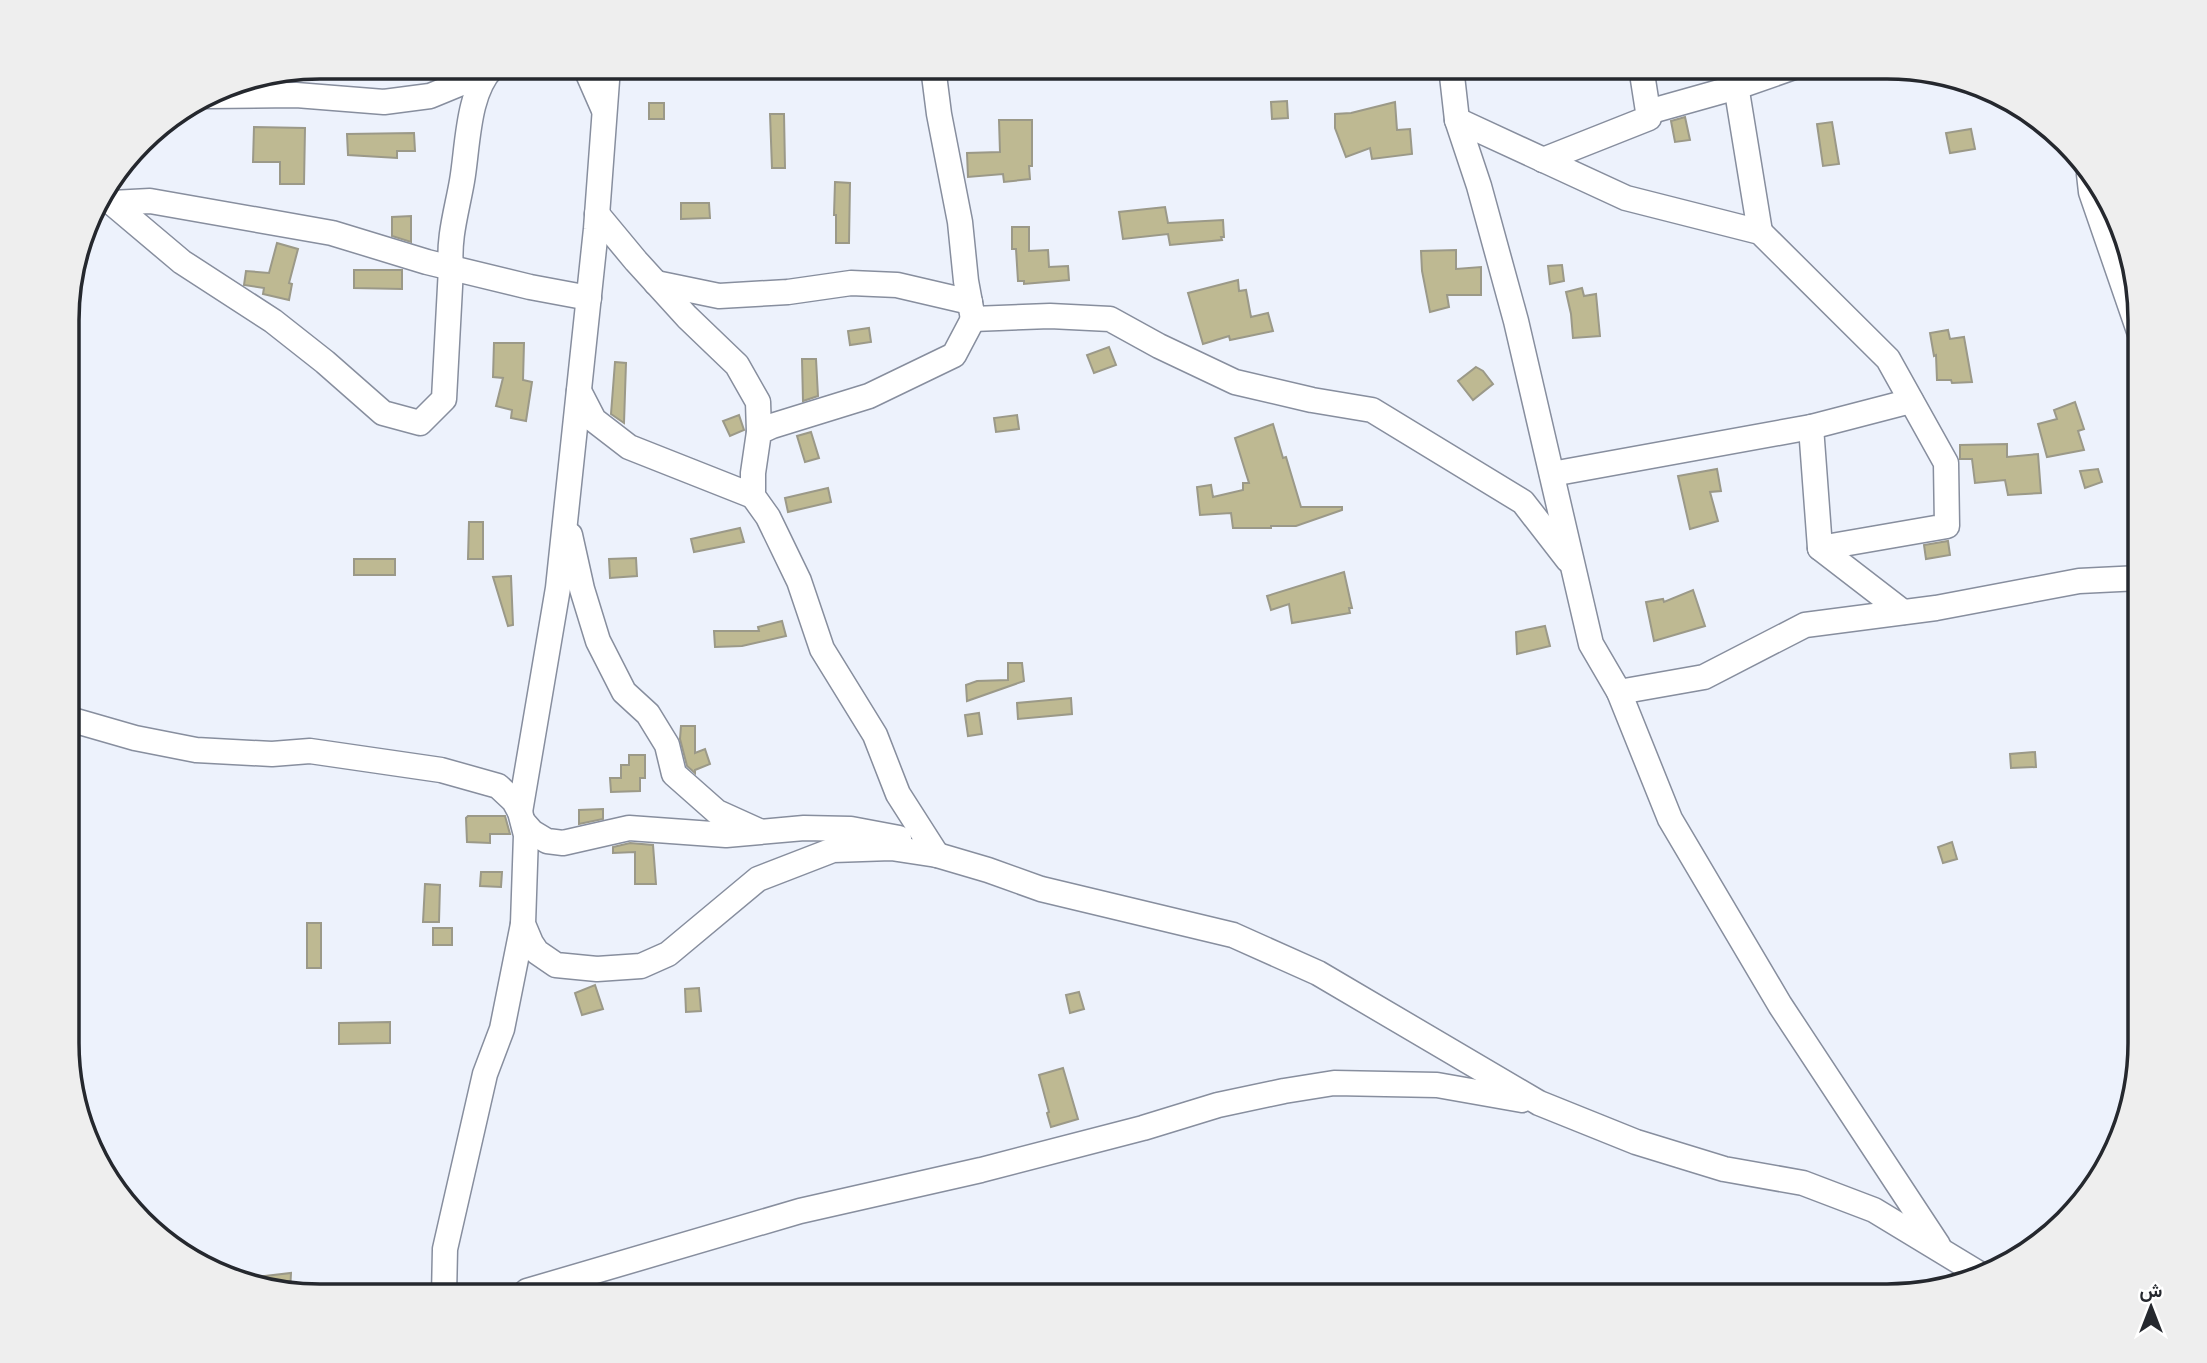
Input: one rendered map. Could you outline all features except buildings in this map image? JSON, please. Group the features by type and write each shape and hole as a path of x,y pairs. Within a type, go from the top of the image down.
{"street":[{"path":"233,96 296,95 384,102 430,96 469,79"},
{"path":"110,201 182,262 273,321 383,413 419,423 444,398 451,268 449,247 463,178 471,114 486,79"},
{"path":"591,79 605,113"},
{"path":"444,1284 445,1249 485,1074 502,1029 523,923 526,835 522,818 558,588 589,298 607,79"},
{"path":"759,432 869,396 954,355 972,310 960,222 935,79"},
{"path":"1452,79 1457,120 1479,186 1516,321 1591,644 1619,692 1670,819 1780,1005 1942,1251"},
{"path":"1543,160 1648,118 1643,79"},
{"path":"1648,113 1730,79"},
{"path":"1735,79 1760,232"},
{"path":"1457,120 1626,198 1760,232 1888,359 1946,463 1947,526 1820,548"},
{"path":"2091,192 2127,296"},
{"path":"111,199 150,201 332,233 451,268 589,298"},
{"path":"597,214 687,317 737,365 758,402 759,432 753,473 753,496"},
{"path":"656,283 719,296 788,292 851,283 897,285 972,310 1110,319 1159,346 1236,382 1312,400 1372,410 1523,502 1573,566"},
{"path":"579,391 594,420 629,447 753,496 768,517 799,581 822,649 875,735 898,794 937,855"},
{"path":"1552,474 1811,427 1911,401"},
{"path":"1811,427 1820,548 1903,612"},
{"path":"566,513 582,589 598,641 624,692 648,714 667,746 674,774 717,812 763,833"},
{"path":"1619,692 1704,677 1805,625 1903,612 2079,581 2128,579"},
{"path":"79,722 135,738 196,750 272,754 310,751 441,770 498,786 514,802 532,832 547,841 563,843 629,828 726,835 804,828 851,829 896,837 937,855 1041,889 1233,934 1318,973 1539,1103 1636,1142 1724,1169 1802,1183 1874,1210 1971,1269"},
{"path":"523,923 537,952 556,965 597,970 641,966 668,954 758,879 804,860 833,850 891,848 937,855"},
{"path":"551,1284 800,1211 981,1170 1143,1128 1218,1105 1283,1091 1334,1083 1437,1085 1539,1103"}]}
